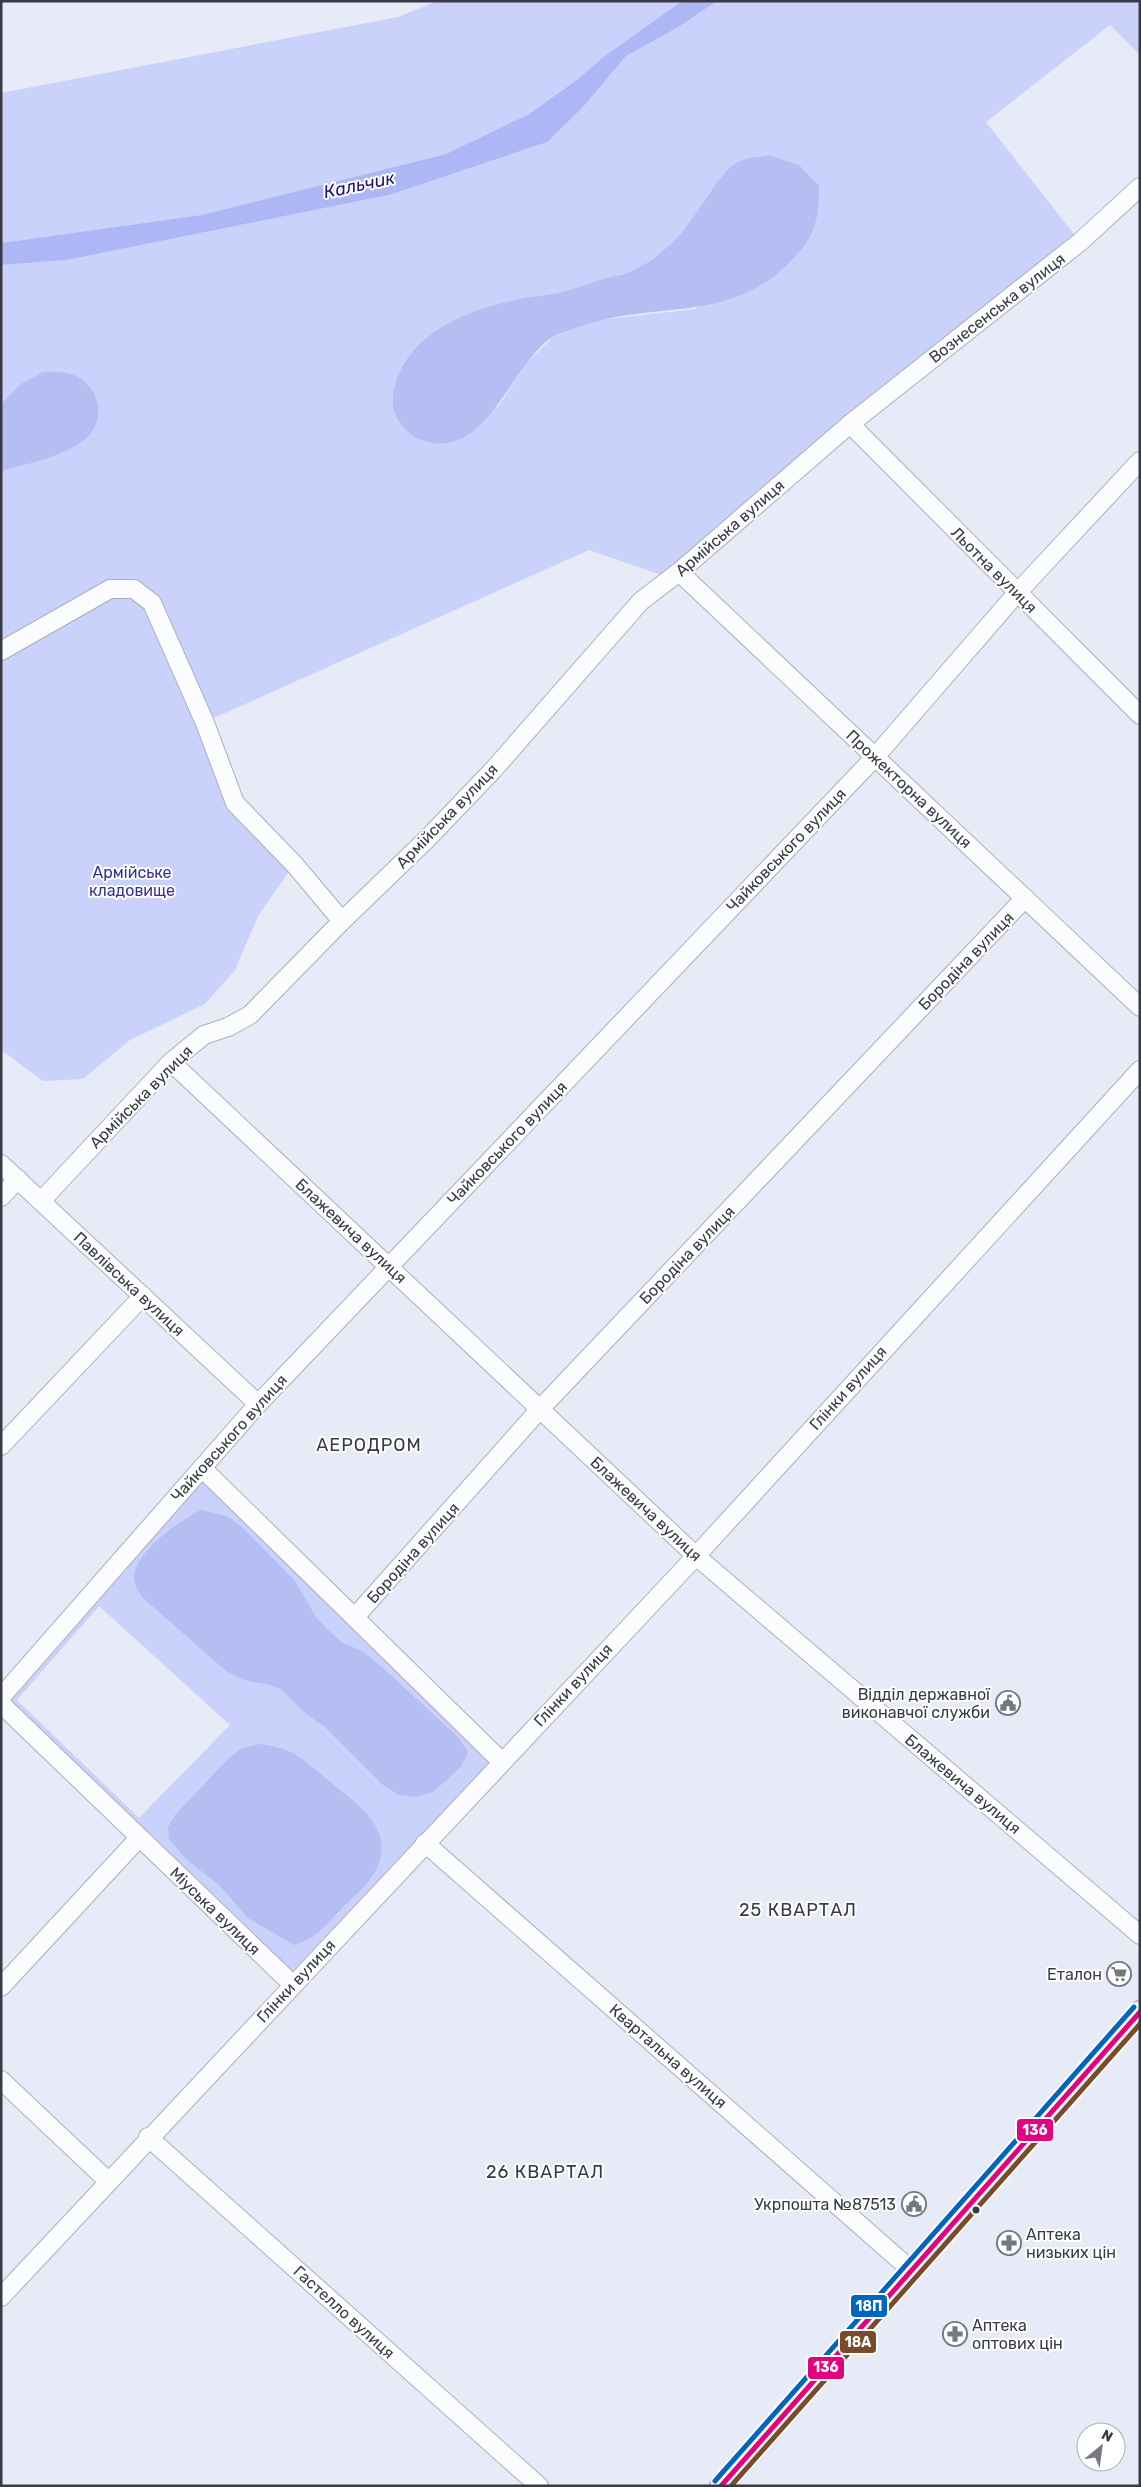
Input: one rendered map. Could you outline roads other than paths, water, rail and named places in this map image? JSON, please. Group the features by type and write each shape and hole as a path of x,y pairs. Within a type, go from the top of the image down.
{"street":[{"name":"Вознесенська вулиця","path":"850,424 1080,242 1140,187"},
{"name":"Армійська вулиця","path":"41,1201 171,1062 204,1035 228,1027 250,1015 342,921 428,839 487,776 641,601 679,572 850,424"},
{"name":"Льотна вулиця","path":"850,424 1140,715"},
{"path":"1017,593 1140,461"},
{"name":"Прожекторна вулиця","path":"679,572 1140,1007"},
{"path":"1,651 110,589 134,589 152,602 205,723 235,803 294,864 342,921"},
{"name":"Чайковського вулиця","path":"1,1697 258,1404 875,757 1017,593"},
{"name":"Бородіна вулиця","path":"355,1618 540,1409 1025,898"},
{"name":"Блажевича вулиця","path":"171,1062 696,1556 1140,1935"},
{"name":"Глінки вулиця","path":"1,2297 148,2137 696,1556 1140,1070"},
{"name":"Павлівська вулиця","path":"1,1164 258,1404"},
{"path":"1,1197 18,1179"},
{"path":"1,1446 143,1296"},
{"name":"Бородіна вулиця","path":"202,1468 502,1761"},
{"name":"Міуська вулиця","path":"1,1704 292,1984"},
{"path":"1,1987 139,1838"},
{"name":"Квартальна вулиця","path":"425,1842 911,2270"},
{"path":"721,2486 1140,2012"},
{"path":"1,2080 108,2181"},
{"name":"Гастелло вулиця","path":"148,2137 539,2486"}],"water":[{"name":"Кальчик","path":"682,1 717,1 677,28 626,56 584,106 547,142 389,195 67,260 1,265 1,243 201,215 446,154 529,114 578,79 602,58"}],"place":[{"name":"Відділ державної виконавчої служби","path":"1008,1703"},
{"name":"Еталон","path":"1119,1974"},
{"name":"Укрпошта №87513","path":"914,2204"},
{"name":"Аптека низьких цін","path":"1009,2243"},
{"name":"Аптека оптових цін","path":"955,2334"}],"district":[{"name":"АЕРОДРОМ","path":"369,1445"},
{"name":"25 КВАРТАЛ","path":"798,1910"},
{"name":"26 КВАРТАЛ","path":"545,2172"}],"park label":[{"name":"Армійське кладовище","path":"132,881"}]}
